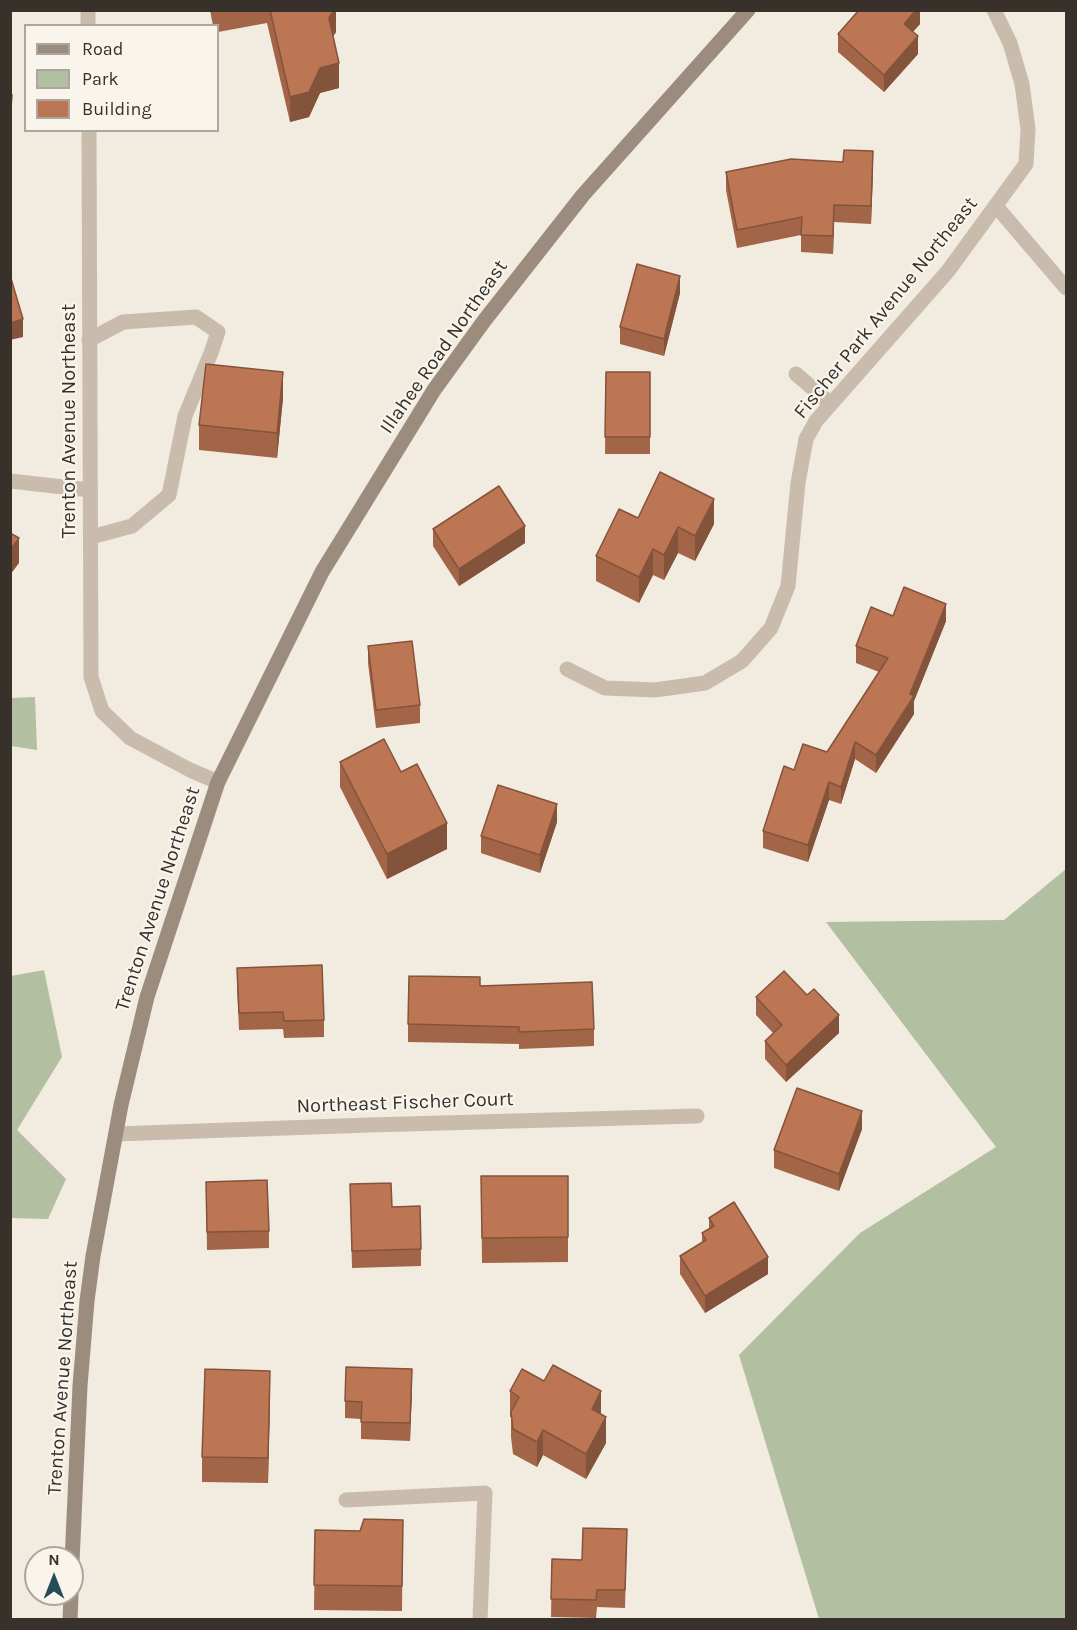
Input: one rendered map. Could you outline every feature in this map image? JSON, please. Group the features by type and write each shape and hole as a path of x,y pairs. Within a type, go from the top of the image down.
{"main road":[{"name":"Illahee Road Northeast","path":"218,782 322,572 434,390 491,312 583,195 748,10"},
{"name":"Trenton Avenue Northeast","path":"73,1546 80,1386 87,1301 116,1134 127,1077 147,997 218,782"}],"street":[{"name":"Fischer Park Avenue Northeast","path":"567,669 605,688 655,690 705,683 742,661 771,628 788,586 798,483 806,439 816,421 948,272 1026,164 1028,129 1022,84 1010,42 994,10"},
{"name":"Trenton Avenue Northeast","path":"89,132 91,677 102,711 130,738 218,782"},
{"path":"996,206 1066,288"},
{"path":"90,340 123,322 196,317 218,332 185,416 170,495 132,526 91,537"},
{"path":"796,374 831,404"},
{"path":"10,481 90,490"},
{"name":"Northeast Fischer Court","path":"116,1134 697,1116"},
{"path":"346,1500 485,1493 480,1620"}],"green space":[{"path":"35,697 37,750 11,746 11,698"},
{"path":"1066,869 1066,1619 819,1619 739,1355 860,1233 996,1147 826,922 1004,920"},
{"path":"44,970 62,1057 17,1130 66,1179 48,1219 11,1218 11,976"}],"building":[{"path":"270,10 334,10 329,18 339,63 320,68 309,92 290,97"},
{"path":"859,10 916,10 904,24 918,36 884,75 838,34"},
{"path":"10,94 12,95 10,119"},
{"path":"844,150 873,151 871,206 834,205 833,236 801,235 802,217 737,230 726,172 791,159 843,162"},
{"path":"637,264 680,276 664,339 620,327"},
{"path":"10,275 23,319 10,323"},
{"path":"206,364 283,372 277,433 199,425"},
{"path":"606,372 650,372 650,437 605,437"},
{"path":"660,472 714,499 695,536 678,527 664,555 653,549 639,577 596,556 619,509 638,518"},
{"path":"499,486 525,526 459,569 433,529"},
{"path":"10,533 19,538 10,550"},
{"path":"904,587 946,604 910,694 914,696 876,755 855,742 841,787 829,782 808,845 763,831 784,766 794,770 803,744 827,752 888,658 856,646 871,607 893,616"},
{"path":"412,641 420,705 376,710 368,646"},
{"path":"384,739 401,772 417,764 447,823 387,854 340,762"},
{"path":"498,785 557,804 540,855 481,836"},
{"path":"322,965 324,1020 284,1021 283,1012 239,1013 237,968"},
{"path":"784,971 807,995 814,989 839,1015 786,1065 765,1041 782,1025 756,997"},
{"path":"409,976 480,977 480,986 592,982 594,1029 519,1032 519,1027 408,1024"},
{"path":"797,1088 862,1111 839,1174 774,1150"},
{"path":"481,1176 568,1176 568,1237 482,1238"},
{"path":"267,1180 269,1231 207,1232 206,1182"},
{"path":"391,1183 392,1207 420,1206 421,1249 352,1251 350,1184"},
{"path":"734,1202 768,1257 705,1296 680,1256 706,1240 702,1233 714,1226 709,1218"},
{"path":"553,1365 601,1391 592,1409 606,1417 586,1454 543,1430 537,1442 513,1429 511,1412 519,1397 510,1391 522,1369 544,1381"},
{"path":"346,1367 412,1369 410,1423 361,1422 362,1402 345,1401"},
{"path":"205,1369 270,1371 268,1458 202,1457"},
{"path":"364,1519 403,1520 402,1586 314,1585 315,1530 360,1531"},
{"path":"583,1528 627,1529 625,1590 597,1590 596,1600 551,1599 552,1559 582,1560"}]}
